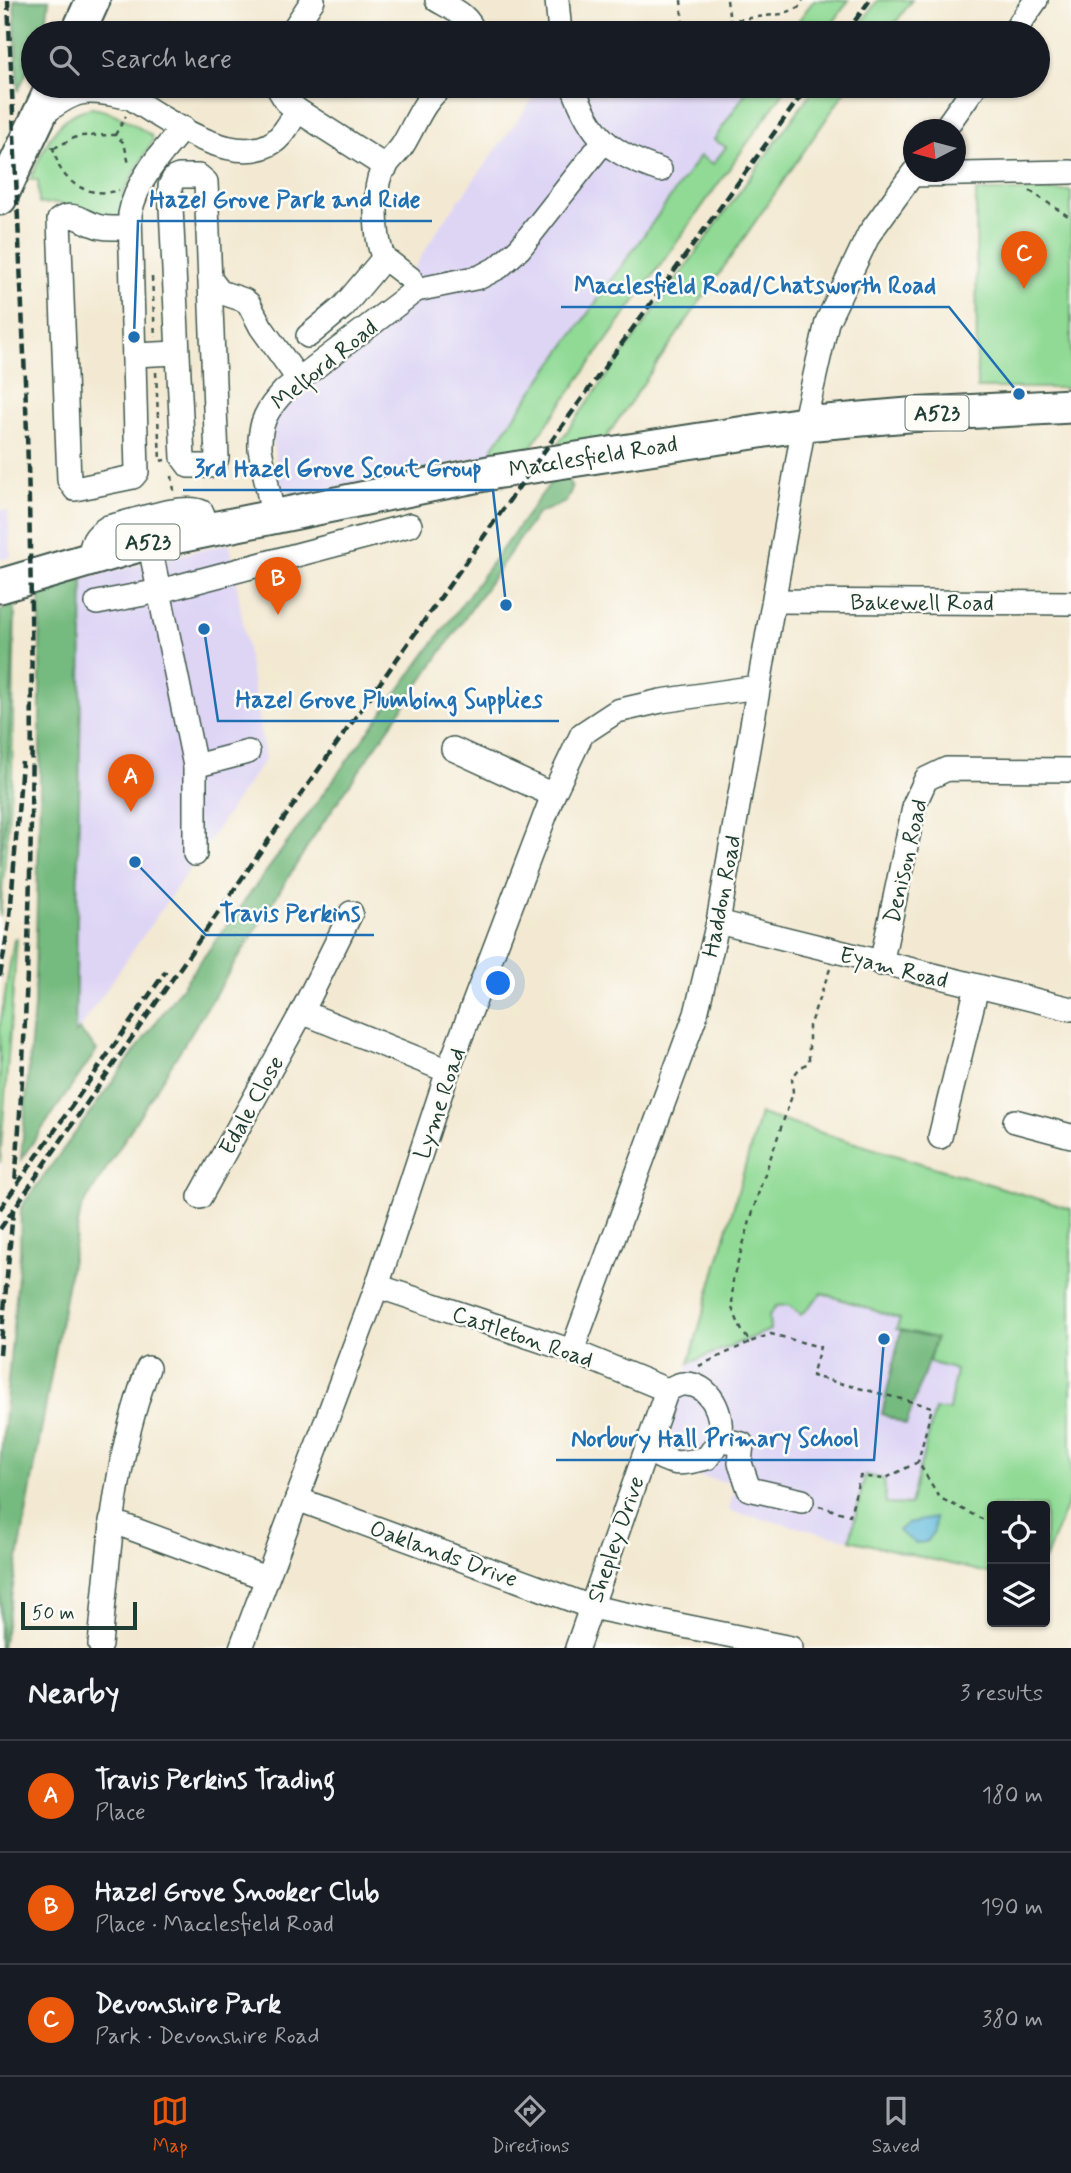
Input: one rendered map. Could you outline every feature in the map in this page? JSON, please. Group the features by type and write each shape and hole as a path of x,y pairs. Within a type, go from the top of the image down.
{"highway":[{"path":"0,198 47,98"},
{"name":"Macclesfield Road","path":"0,586 149,542 494,471 804,424 1071,406"}],"street":[{"path":"299,21 313,0"},
{"path":"437,0 469,21"},
{"path":"557,0 559,21"},
{"path":"1021,21 1036,0"},
{"path":"36,120 66,98"},
{"path":"138,98 183,128 220,147 247,150 259,149 272,143 282,134 297,110"},
{"path":"284,98 297,110 386,167"},
{"path":"427,285 410,278 384,258 379,244 376,199 382,173 404,143 429,98"},
{"path":"578,98 590,125 604,141 635,162 660,170"},
{"path":"952,119 967,98"},
{"path":"130,228 102,228 66,215 59,220 68,480 75,489 133,477 137,472 130,228 132,203 163,150 183,128"},
{"name":"Melford Road","path":"273,516 261,462 259,438 267,409 285,390 427,285 480,277 499,267 520,248 604,141"},
{"path":"966,174 1071,173"},
{"path":"199,176 206,182 210,279 217,458 213,465 189,466 183,461 177,353 170,186 176,177 199,176"},
{"name":"Haddon Road","path":"572,1351 696,1014 718,922 804,424 827,322 869,234 907,182"},
{"path":"308,336 344,307 384,258"},
{"path":"210,279 220,292 249,304 261,327 299,380"},
{"path":"212,326 219,319 235,313 251,319 261,327"},
{"path":"134,355 177,353"},
{"path":"354,501 362,537"},
{"path":"90,558 92,541 108,527 197,509 202,512 208,529"},
{"path":"97,603 160,591 410,525"},
{"path":"149,542 195,766 195,854"},
{"name":"Bakewell Road","path":"774,601 1071,603"},
{"name":"Lyme Road","path":"241,1648 377,1286 448,1071 553,795 582,734 617,711 661,701 757,687"},
{"path":"453,749 553,795"},
{"path":"195,766 248,752"},
{"name":"Denison Road","path":"881,964 915,803 926,779 947,769 1071,770"},
{"name":"Edale Close","path":"200,1197 302,1012 351,913"},
{"name":"Eyam Road","path":"718,922 1071,1010"},
{"path":"940,1137 977,987"},
{"path":"302,1012 448,1071"},
{"path":"1015,1121 1071,1136"},
{"name":"Castleton Road","path":"377,1286 572,1351 667,1390"},
{"path":"100,1645 111,1521 119,1468 133,1409 148,1368"},
{"path":"647,1449 667,1462 687,1463 708,1458 719,1439 716,1406 710,1395 696,1385 682,1384 667,1390"},
{"name":"Shepley Drive","path":"577,1648 667,1390"},
{"path":"719,1439 742,1444 740,1463 749,1489 802,1501"},
{"name":"Oaklands Drive","path":"297,1499 591,1607 791,1648"},
{"path":"111,1521 266,1578"}],"path":[{"path":"681,0 683,21"},
{"path":"727,0 730,21 782,14 798,8 803,0"},
{"path":"54,148 78,136 115,135 124,143 130,167"},
{"path":"1002,174 1071,218"},
{"path":"750,1342 732,1308 733,1278 793,1093 792,1078 809,1062 809,1026 835,952"},
{"path":"690,1369 771,1334 820,1347 812,1376 932,1407 918,1462 940,1498 987,1522"},
{"path":"802,1501 850,1514 860,1476 884,1479 918,1462"}],"shaded area":[{"path":"533,98 742,98 714,139 726,147 713,164 700,157 493,447 495,454 299,496 287,490 280,483 272,439 276,414 285,390 416,290 413,270 438,229"},
{"path":"0,510 8,510 11,557 0,560"},
{"path":"230,543 265,759 75,1035 83,578"},
{"path":"760,1114 1071,1209 1071,1494 1050,1548 1050,1501 987,1501 987,1573 729,1511 735,1484 659,1468"}],"green space":[{"path":"14,0 49,0 46,21 21,21 21,85 18,91"},
{"path":"814,0 849,0 834,21 798,21"},
{"path":"878,0 912,0 897,21 863,21"},
{"path":"742,98 779,98 503,486 493,447 700,156 713,164 726,147 714,140"},
{"path":"807,98 841,98 602,443 552,452"},
{"path":"92,108 124,119 152,136 153,140 124,192 122,215 117,220 57,203 39,204 38,180 30,180 46,145 59,125 68,117"},
{"path":"976,191 1071,191 1071,388 977,388"},
{"path":"562,467 572,488 566,502 537,514 316,833 81,1209 0,1648 0,1465 20,1254 21,1207"},
{"path":"83,578 75,1034 79,1030 97,1050 21,1159 34,1007 40,799 40,591"},
{"path":"15,605 12,776 0,917 0,866 6,809"},
{"path":"15,605 6,809 0,866 0,610"},
{"path":"17,938 0,1163 0,1025 14,939"},
{"path":"760,1114 1071,1209 1071,1494 1050,1548 1050,1501 987,1501 987,1573 850,1540 865,1475 884,1479 886,1504 910,1505 935,1410 949,1410 956,1370 929,1362 935,1338 896,1329 900,1319 822,1293 801,1315 789,1305 776,1306 769,1316 770,1330 689,1363"},
{"path":"901,1330 936,1338 906,1425 882,1414"}],"water":[{"path":"935,1518 934,1531 926,1542 915,1543 898,1531 907,1523"}],"railway":[{"path":"8,0 27,434 32,715 26,997 15,1184"},
{"path":"855,21 870,0"},
{"path":"0,1229 258,855 560,429 799,98"},
{"path":"0,976 10,917 22,762"},
{"path":"0,1209 166,971"},
{"path":"0,1354 13,1211"}],"place":[{"name":"Devonshire Park","path":"1024,289"},
{"name":"Hazel Grove Park and Ride","path":"134,337"},
{"name":"Macclesfield Road/Chatsworth Road","path":"1019,394"},
{"name":"3rd Hazel Grove Scout Group","path":"506,605"},
{"name":"Hazel Grove Snooker Club","path":"278,615"},
{"name":"Hazel Grove Plumbing Supplies","path":"204,629"},
{"name":"Travis Perkins Trading","path":"131,812"},
{"name":"Travis Perkins","path":"135,862"},
{"name":"Norbury Hall Primary School","path":"884,1339"}]}
